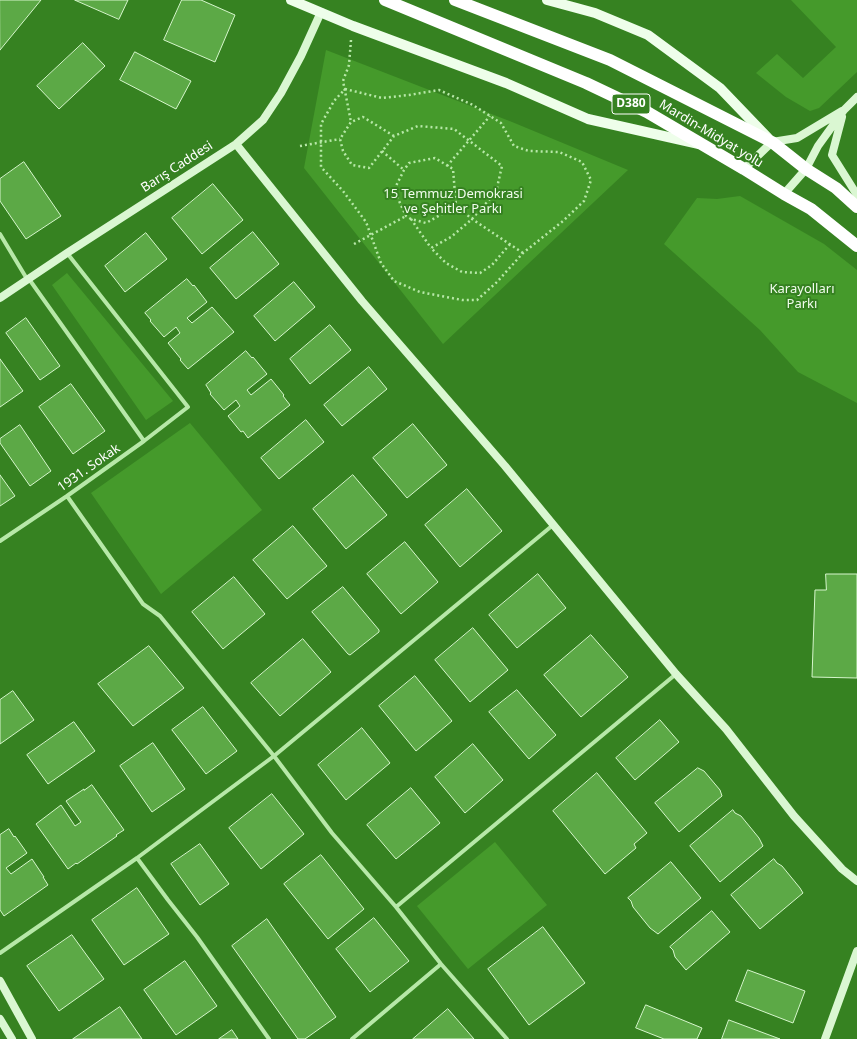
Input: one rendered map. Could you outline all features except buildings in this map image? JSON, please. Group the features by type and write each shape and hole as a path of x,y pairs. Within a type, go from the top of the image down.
{"highway":[{"name":"Mardin-Midyat yolu","path":"385,0 586,83 647,112 707,146 784,194 811,208 857,246"},
{"name":"Mardin-Midyat yolu","path":"455,0 610,60 772,142 806,168 836,188 857,207"}],"main road":[{"path":"291,0 353,26 506,83 588,119 707,146"},
{"path":"547,0 595,13 648,35 720,88 772,142"}],"street":[{"name":"Barış Caddesi","path":"0,298 236,144 262,120 281,93 301,56 321,12"},
{"path":"784,194 806,168 818,146 844,110 857,96"},
{"path":"744,169 772,142 797,138 844,110"},
{"path":"844,110 832,154 857,195"},
{"path":"236,144 362,301 505,466 676,674 726,729 794,816 842,869 857,881"},
{"path":"0,234 28,279 144,441"},
{"name":"1931. Sokak","path":"0,541 67,496 144,441 188,407 67,253"},
{"path":"67,496 143,604 160,616 274,756 332,833 396,907 441,964 507,1039"},
{"path":"0,953 137,858 274,756 553,526"},
{"path":"396,907 676,674"},
{"path":"137,858 197,937 269,1039"},
{"path":"825,1039 857,951"},
{"path":"352,1039 441,964"},
{"path":"0,981 32,1039"},
{"path":"0,1019 12,1039"}],"path":[{"path":"351,122 343,81 348,65 353,26"},
{"path":"345,89 382,98 439,90 473,105 501,123 514,146 529,150 559,152 582,162 591,180 584,201 563,221 523,253 497,282 477,300 462,300 420,292 394,281 381,262 366,222 343,191 321,167 320,124 334,101 345,89"},
{"path":"447,166 490,116"},
{"path":"300,146 340,139 351,122 363,117 394,136"},
{"path":"340,139 343,151 352,166 369,168 394,136 418,126 454,129 502,166 496,192 472,219 451,237 431,248"},
{"path":"382,150 404,170"},
{"path":"456,206 426,223 406,216 394,190 409,163 435,158 452,170 456,206 472,219 523,253"},
{"path":"354,244 406,216"},
{"path":"411,219 431,248 446,262 462,272 480,274 492,265 510,244"}],"green space":[{"path":"791,0 857,0 857,72 819,108 810,111 786,97 756,73 777,54 803,78 836,47"},
{"name":"15 Temmuz Demokrasi ve Şehitler Parkı","path":"326,50 512,122 628,170 443,344 304,168"},
{"name":"Karayolları Parkı","path":"740,196 824,244 857,270 857,403 798,372 760,330 664,244 697,198 717,199"},
{"path":"67,273 173,401 146,420 52,285"},
{"path":"190,423 262,510 161,594 91,493"},
{"path":"495,842 547,905 468,969 417,906"}]}
